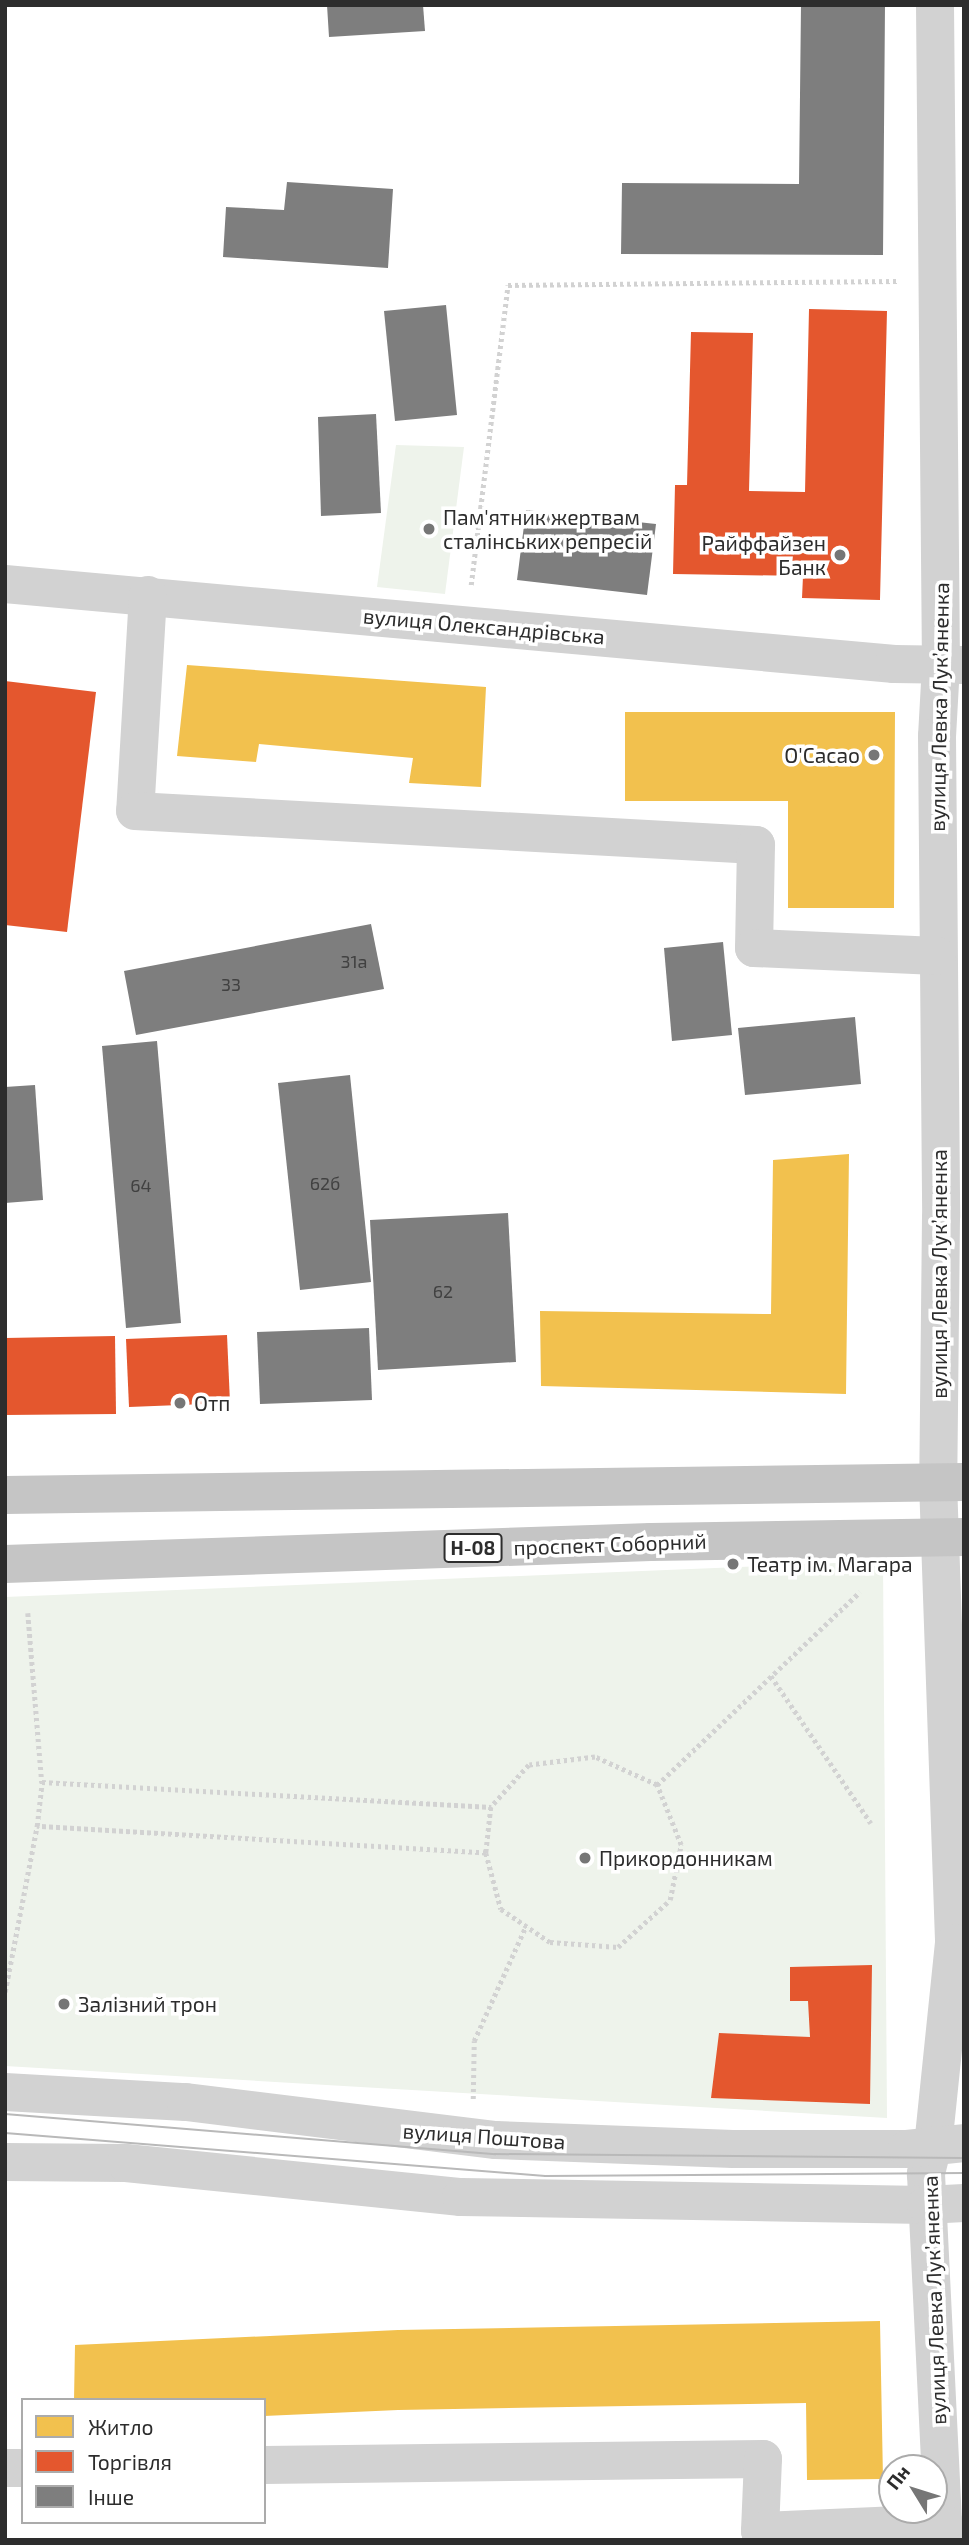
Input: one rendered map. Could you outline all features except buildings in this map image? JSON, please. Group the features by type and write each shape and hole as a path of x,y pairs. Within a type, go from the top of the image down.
{"main road":[{"path":"5,1495 951,1482"},
{"name":"проспект Соборний","path":"5,1564 651,1542 952,1538"}],"street":[{"name":"вулиця Левка Лукʼяненка","path":"935,5 950,97 937,280 952,665 937,736 937,956 952,1217 951,1482 959,1943 948,2144 926,2174 944,2531"},
{"name":"вулиця Олександрівська","path":"5,584 952,665"},
{"path":"148,596 135,811 756,845 754,948 937,956"},
{"name":"вулиця Поштова","path":"5,2092 186,2102 496,2140 733,2149 906,2149 948,2144"},
{"path":"5,2162 126,2163 461,2197 926,2205 964,2203"},
{"path":"266,2465 763,2459 760,2531 944,2531"}],"path":[{"path":"466,624 508,285 937,280"},
{"path":"657,1785 860,1592"},
{"path":"5,1992 37,1826 42,1782 28,1614"},
{"path":"771,1676 871,1823"},
{"path":"595,1758 657,1785 681,1845 670,1900 618,1947 550,1942 501,1909 486,1853 491,1807 529,1765 595,1758"},
{"path":"42,1782 491,1807"},
{"path":"37,1826 486,1853"},
{"path":"473,2101 474,2041 526,1926"}],"shaded area":[{"path":"396,445 464,447 445,594 377,587"},
{"path":"883,1561 887,2118 5,2066 5,1597"}],"tram line":[{"path":"5,2114 495,2154 964,2158"},
{"path":"5,2133 545,2176 964,2173"}],"place":[{"name":"Пам'ятник жертвам сталінських репресій","path":"429,529"},
{"name":"Райффайзен Банк","path":"840,555"},
{"name":"O'Cacao","path":"874,755"},
{"name":"Отп","path":"180,1403"},
{"name":"Театр ім. Магара","path":"733,1564"},
{"name":"Прикордонникам","path":"585,1858"},
{"name":"Залізний трон","path":"64,2004"}]}
